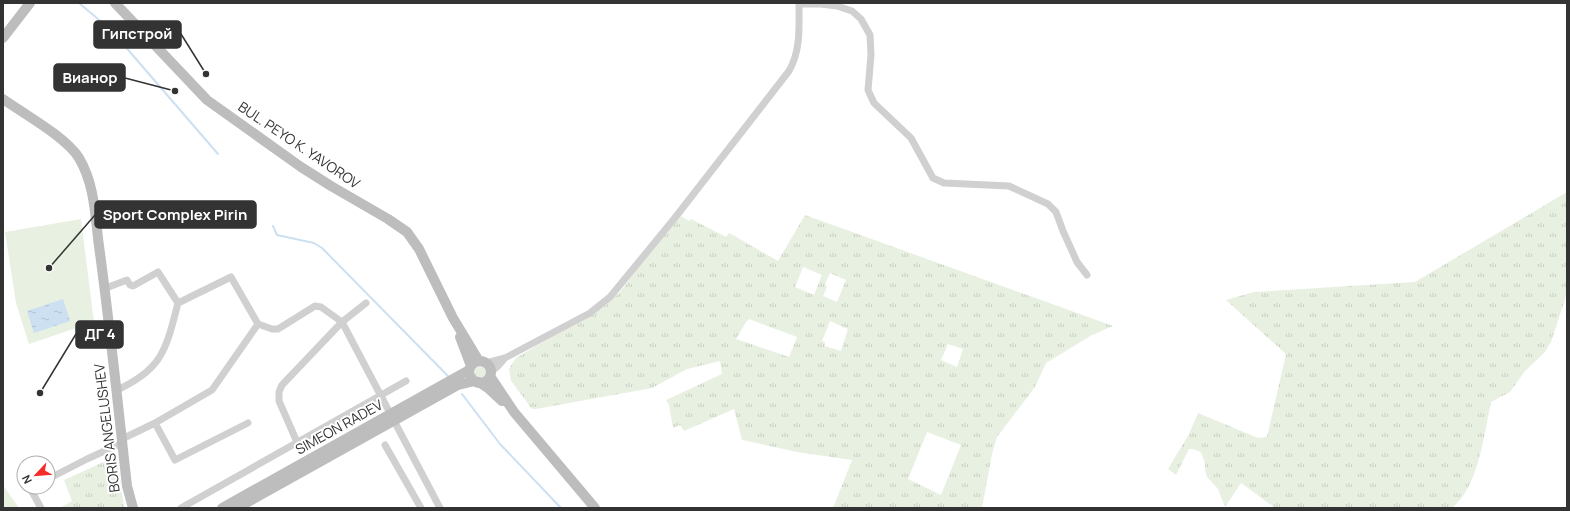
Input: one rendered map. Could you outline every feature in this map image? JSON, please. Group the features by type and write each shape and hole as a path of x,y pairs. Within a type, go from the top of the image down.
{"street":[{"path":"3,38 30,3"},
{"name":"BUL. PEYO K. YAVOROV","path":"115,3 207,100 331,186 388,219 407,232 419,250 476,365"},
{"path":"595,508 514,412 488,388 470,376 476,365 505,358 590,313 610,297 647,253 789,71 797,53 799,4 837,6 852,11 861,19 870,34 871,55 868,90 874,103 911,138 933,178 944,183 1009,186 1048,204 1056,212 1062,231 1077,262 1087,275"},
{"name":"BORIS ANGELUSHEV","path":"3,98 67,144 78,156 86,170 96,210 99,244 106,288 127,486 133,508"},
{"path":"106,288 127,280 130,286 132,286 158,272 178,304 169,340 160,358 132,383 116,390"},
{"path":"178,304 231,277 258,324 272,329 278,329 315,306 321,307 342,322 440,508"},
{"path":"297,442 279,402 279,392 282,384 342,322 366,303"},
{"path":"56,475 122,441 212,390 258,324"},
{"path":"477,382 485,381 505,358"},
{"path":"476,365 490,368 490,374 514,412"},
{"name":"SIMEON RADEV","path":"238,508 392,418 476,365"},
{"path":"181,508 406,381"},
{"name":"SIMEON RADEV","path":"222,508 392,418 458,385 477,382"},
{"path":"155,423 175,460 248,423"},
{"path":"385,445 420,508"},
{"path":"34,495 41,508"}],"green space":[{"path":"1567,192 1567,293 1551,342 1545,352 1525,371 1510,392 1491,402 1483,444 1474,473 1468,487 1452,508 1275,508 1241,483 1225,507 1218,489 1207,477 1205,463 1201,452 1189,449 1176,475 1168,469 1189,434 1198,413 1258,438 1267,437 1286,354 1226,300 1254,292 1415,282"},
{"path":"805,215 1113,326 1092,335 1046,363 1035,387 997,437 992,454 982,508 833,508 852,460 797,452 742,440 734,409 684,431 680,425 673,428 669,405 666,400 722,374 720,361 687,369 652,388 536,409 532,409 511,381 509,369 516,358 592,315 607,304 620,292 643,261 681,216 689,221 691,219 726,237 729,233 778,261","holes":["803,267 822,275 814,295 795,287","830,273 846,280 837,302 823,296 827,287 825,284","749,319 797,337 789,357 736,339","830,321 848,329 841,351 825,346 825,342 822,341","948,344 963,349 957,367 941,360","927,432 961,445 941,495 908,479"]},
{"path":"81,219 94,322 29,344 16,303 5,232"},
{"path":"480,364 486,366 488,372 486,378 480,380 474,378 472,372 474,366"},
{"path":"117,456 124,508 60,508 72,501 64,480"},
{"path":"3,485 19,508 3,508"}],"water":[{"path":"63,299 70,321 34,333 27,311"}],"waterway":[{"path":"79,3 111,30 218,154"},
{"path":"273,226 277,235 314,243 322,248 448,376"},
{"path":"462,394 500,444 561,508"}],"place":[{"name":"Гипстрой","path":"206,74"},
{"name":"Вианор","path":"175,91"},
{"name":"Sport Complex Pirin","path":"49,268"},
{"name":"ДГ 4","path":"40,393"}]}
